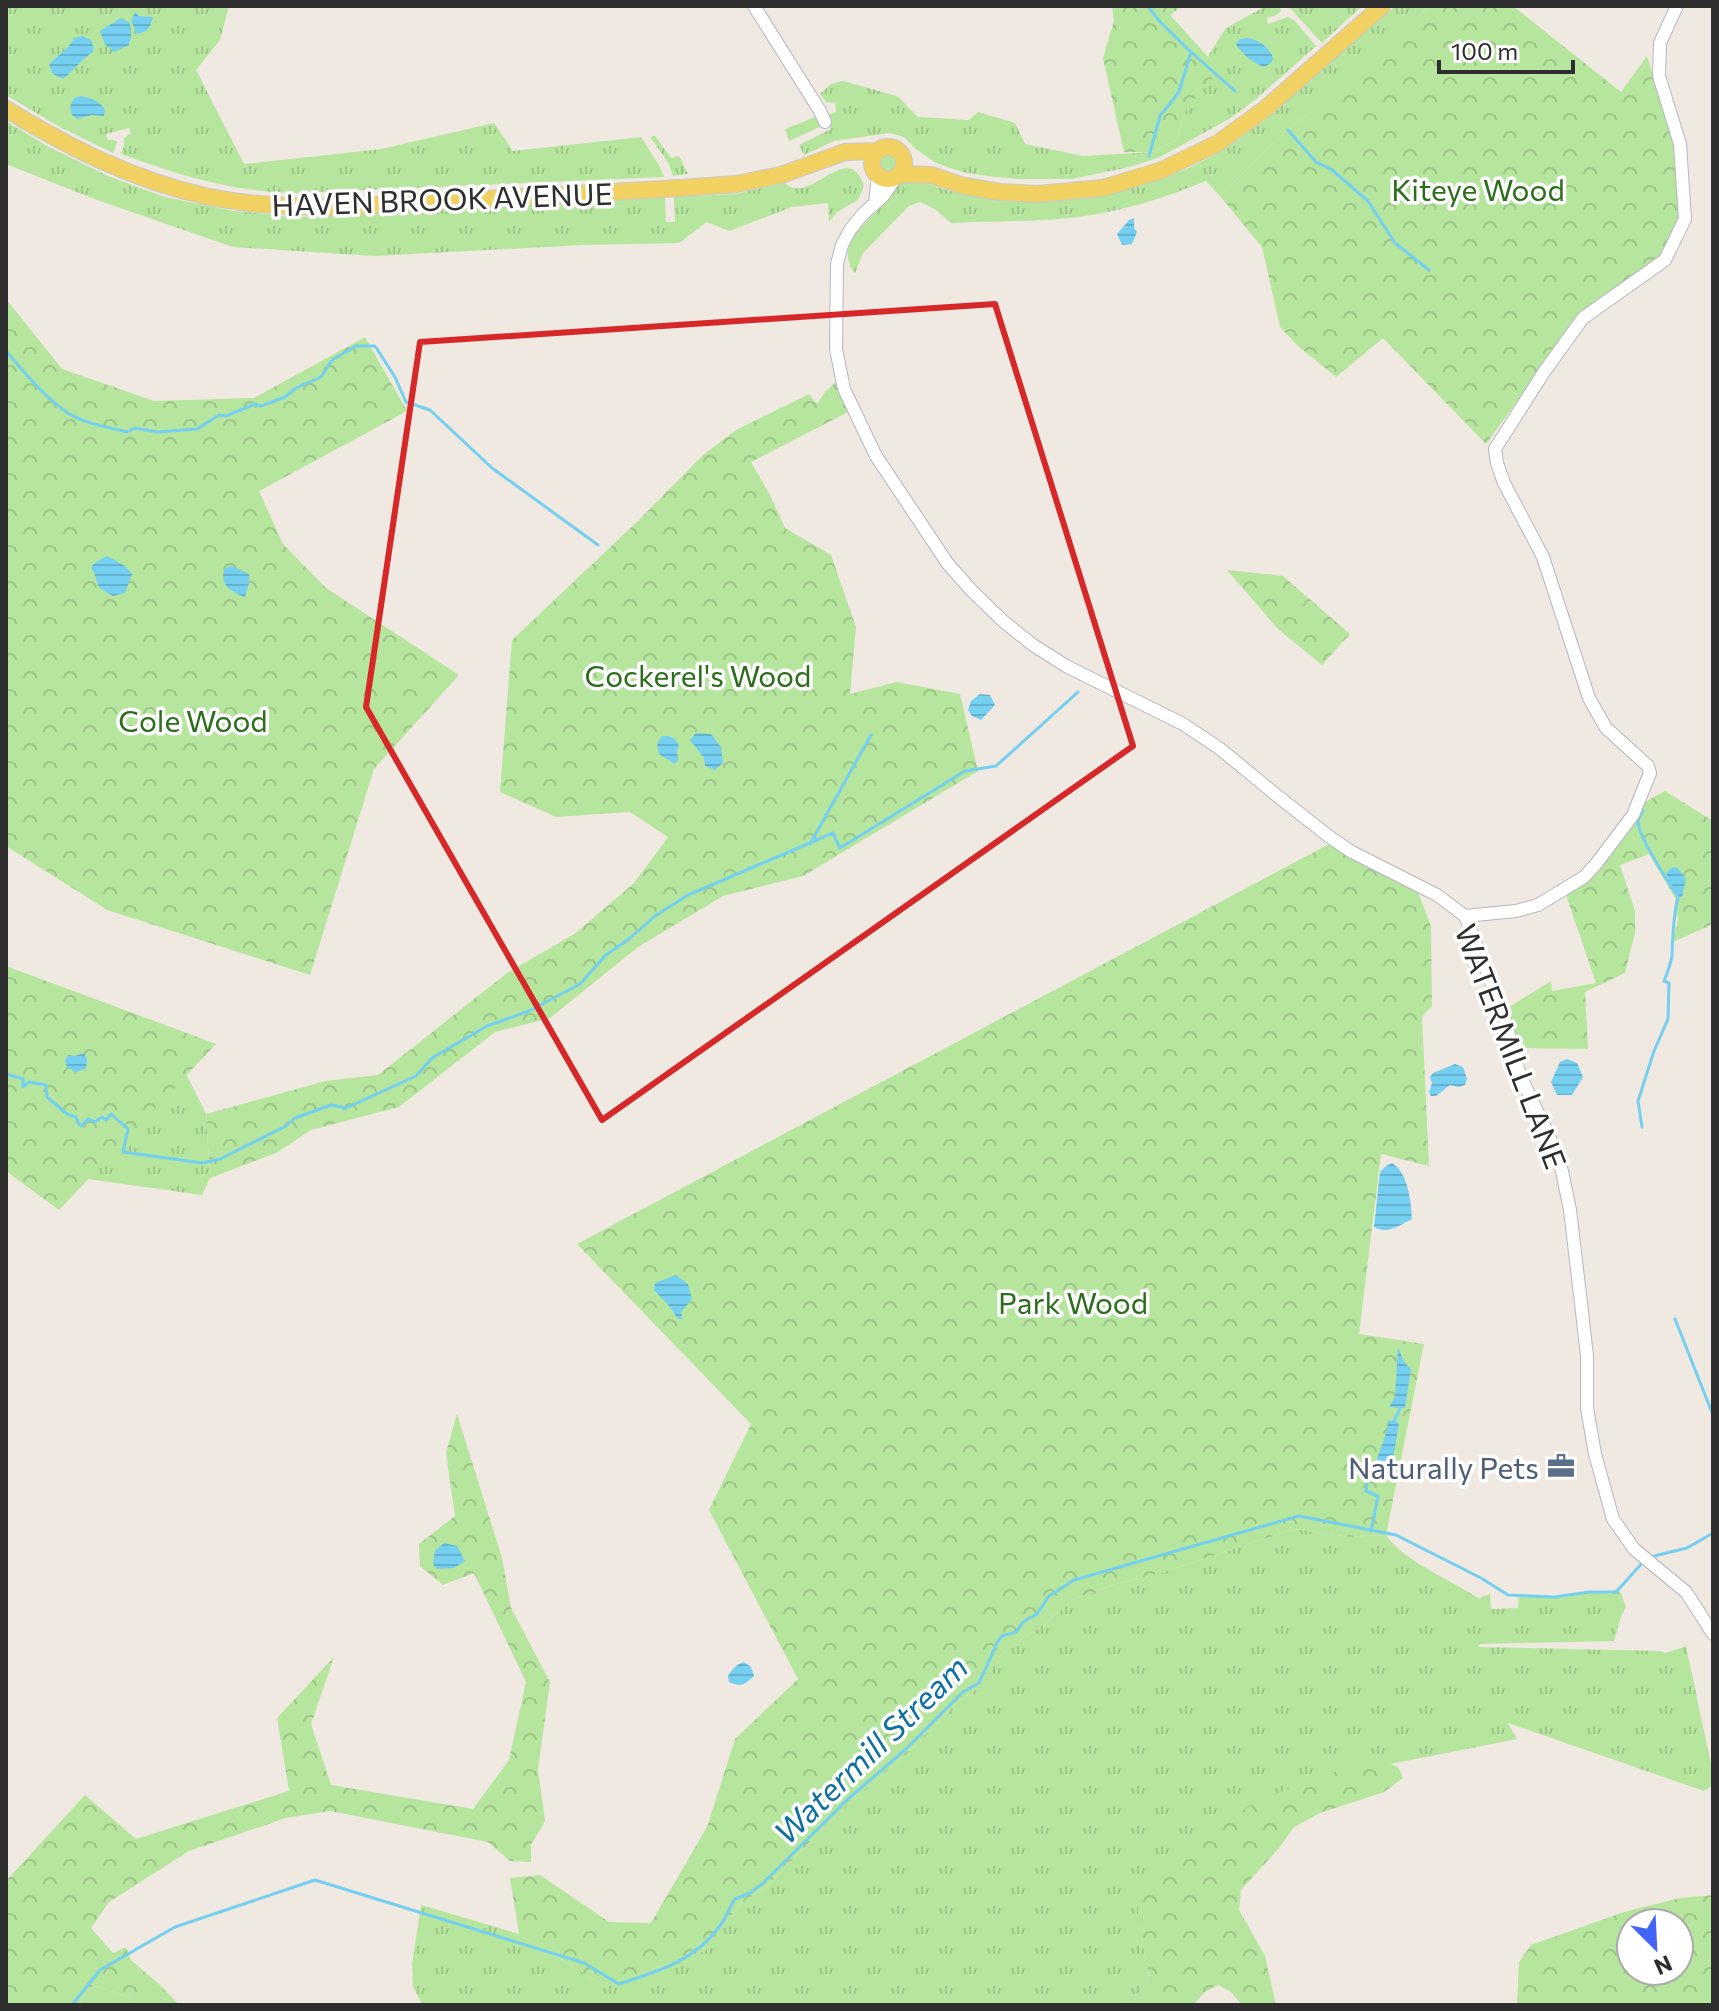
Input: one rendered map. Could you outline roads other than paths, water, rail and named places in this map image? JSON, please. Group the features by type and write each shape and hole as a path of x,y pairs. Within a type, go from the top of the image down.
{"main road":[{"path":"876,171 873,158 882,148 891,147 931,175 964,186 1000,192 1037,194 1103,188 1162,170 1218,143 1265,109 1382,6"},
{"name":"HAVEN BROOK AVENUE","path":"6,109 52,138 141,177 202,195 268,206 360,206 736,184 781,175 845,152 878,151"},
{"path":"845,152 887,179 898,175 931,175"},
{"path":"898,175 904,165 901,154"}],"street":[{"path":"754,6 826,113"},
{"path":"1465,916 1516,911 1538,905 1584,877 1633,815 1650,773 1648,766 1606,728 1589,698 1543,557 1504,483 1495,449 1583,318 1665,260 1685,219 1680,144 1659,76 1660,43 1677,6"},
{"path":"875,203 876,171"},
{"name":"WATERMILL LANE","path":"898,175 883,196 850,230 839,256 838,363 844,389 876,456 948,564 1003,621 1033,645 1066,666 1183,724 1219,748 1331,838 1437,895 1465,916 1502,1010 1520,1075 1559,1159 1570,1210 1587,1356 1587,1408 1595,1454 1613,1519 1634,1549 1686,1592 1713,1634"}],"water":[{"path":"135,12 139,16 153,17 148,29 135,34 131,21"},
{"path":"121,18 130,23 131,37 129,45 114,52 105,44 100,31"},
{"path":"83,36 92,41 94,51 63,79 53,74 49,65 74,38"},
{"path":"1247,38 1267,48 1272,55 1271,63 1264,67 1241,51 1236,44 1240,39"},
{"path":"80,96 100,104 105,110 104,116 91,115 77,119 72,115 70,107 74,98"},
{"path":"1134,218 1137,232 1132,244 1122,245 1117,234"},
{"path":"107,556 125,566 132,574 125,593 113,596 98,584 91,567"},
{"path":"232,566 249,574 245,597 231,590 223,579 225,568"},
{"path":"980,694 990,695 995,705 981,720 968,710 971,701"},
{"path":"696,733 711,734 721,747 723,763 715,770 705,766 704,758 690,740"},
{"path":"662,736 673,738 678,743 678,760 675,764 659,754 657,744"},
{"path":"1677,867 1686,879 1682,897 1678,897 1666,873"},
{"path":"84,1053 86,1069 75,1072 67,1067 65,1061 68,1055"},
{"path":"1567,1059 1577,1063 1583,1077 1572,1095 1557,1095 1551,1082 1560,1062"},
{"path":"1455,1064 1463,1067 1467,1079 1465,1085 1450,1085 1436,1096 1431,1096 1430,1077 1433,1073"},
{"path":"1392,1163 1405,1180 1412,1219 1384,1230 1374,1227 1380,1172"},
{"path":"676,1275 688,1284 692,1299 681,1312 682,1319 678,1319 654,1290 655,1283"},
{"path":"1398,1347 1404,1362 1411,1369 1405,1408 1389,1407 1395,1397"},
{"path":"1388,1421 1399,1423 1392,1465 1388,1469 1375,1467"},
{"path":"444,1543 457,1546 465,1561 454,1568 437,1569 433,1564 435,1551"},
{"path":"744,1662 751,1667 754,1676 742,1684 729,1682 731,1672"}],"waterway":[{"path":"1148,6 1191,52 1179,92 1160,116 1149,156"},
{"path":"1191,52 1235,91"},
{"path":"1288,130 1316,162 1331,169 1368,201 1395,243 1429,270"},
{"path":"6,351 43,392 75,417 127,432 135,428 157,432 197,429 219,415 226,416 255,404 261,406 285,397 296,388 321,377 332,360 356,346 375,346 395,377 406,402 430,410 492,468 598,545"},
{"path":"6,1074 23,1079 23,1087 29,1082 46,1085 47,1097 67,1114 76,1117 81,1126 88,1119 95,1122 102,1117 106,1120 111,1114 128,1129 123,1152 203,1163 220,1159 286,1126 295,1118 331,1105 346,1108 416,1076 432,1058 487,1026 529,1011 580,984 606,955 655,916 688,895 833,833 840,848 965,771 996,766 1078,692"},
{"path":"810,844 871,735"},
{"path":"1642,1127 1638,1101 1668,1019 1669,983 1664,981 1671,958 1678,897 1639,829 1638,822 1643,810"},
{"path":"1675,1319 1713,1415"},
{"path":"1394,1421 1400,1409"},
{"path":"1371,1531 1378,1496 1366,1491 1368,1477 1375,1467"},
{"name":"Watermill Stream","path":"72,2005 100,1970 175,1927 315,1880 584,1963 619,1984 674,1964 710,1938 735,1899 762,1884 963,1692 979,1683 1002,1636 1016,1632 1023,1622 1037,1614 1049,1596 1074,1580 1299,1516 1396,1535 1508,1595 1554,1597 1616,1592 1644,1561"},
{"name":"Watermill Stream","path":"1650,1557 1687,1548 1713,1533"}],"place":[{"name":"Naturally Pets","path":"1561,1466"}],"park label":[{"name":"Kiteye Wood","path":"1478,188"},
{"name":"Cockerel's Wood","path":"698,674"},
{"name":"Cole Wood","path":"193,719"},
{"name":"Park Wood","path":"1073,1301"}]}
